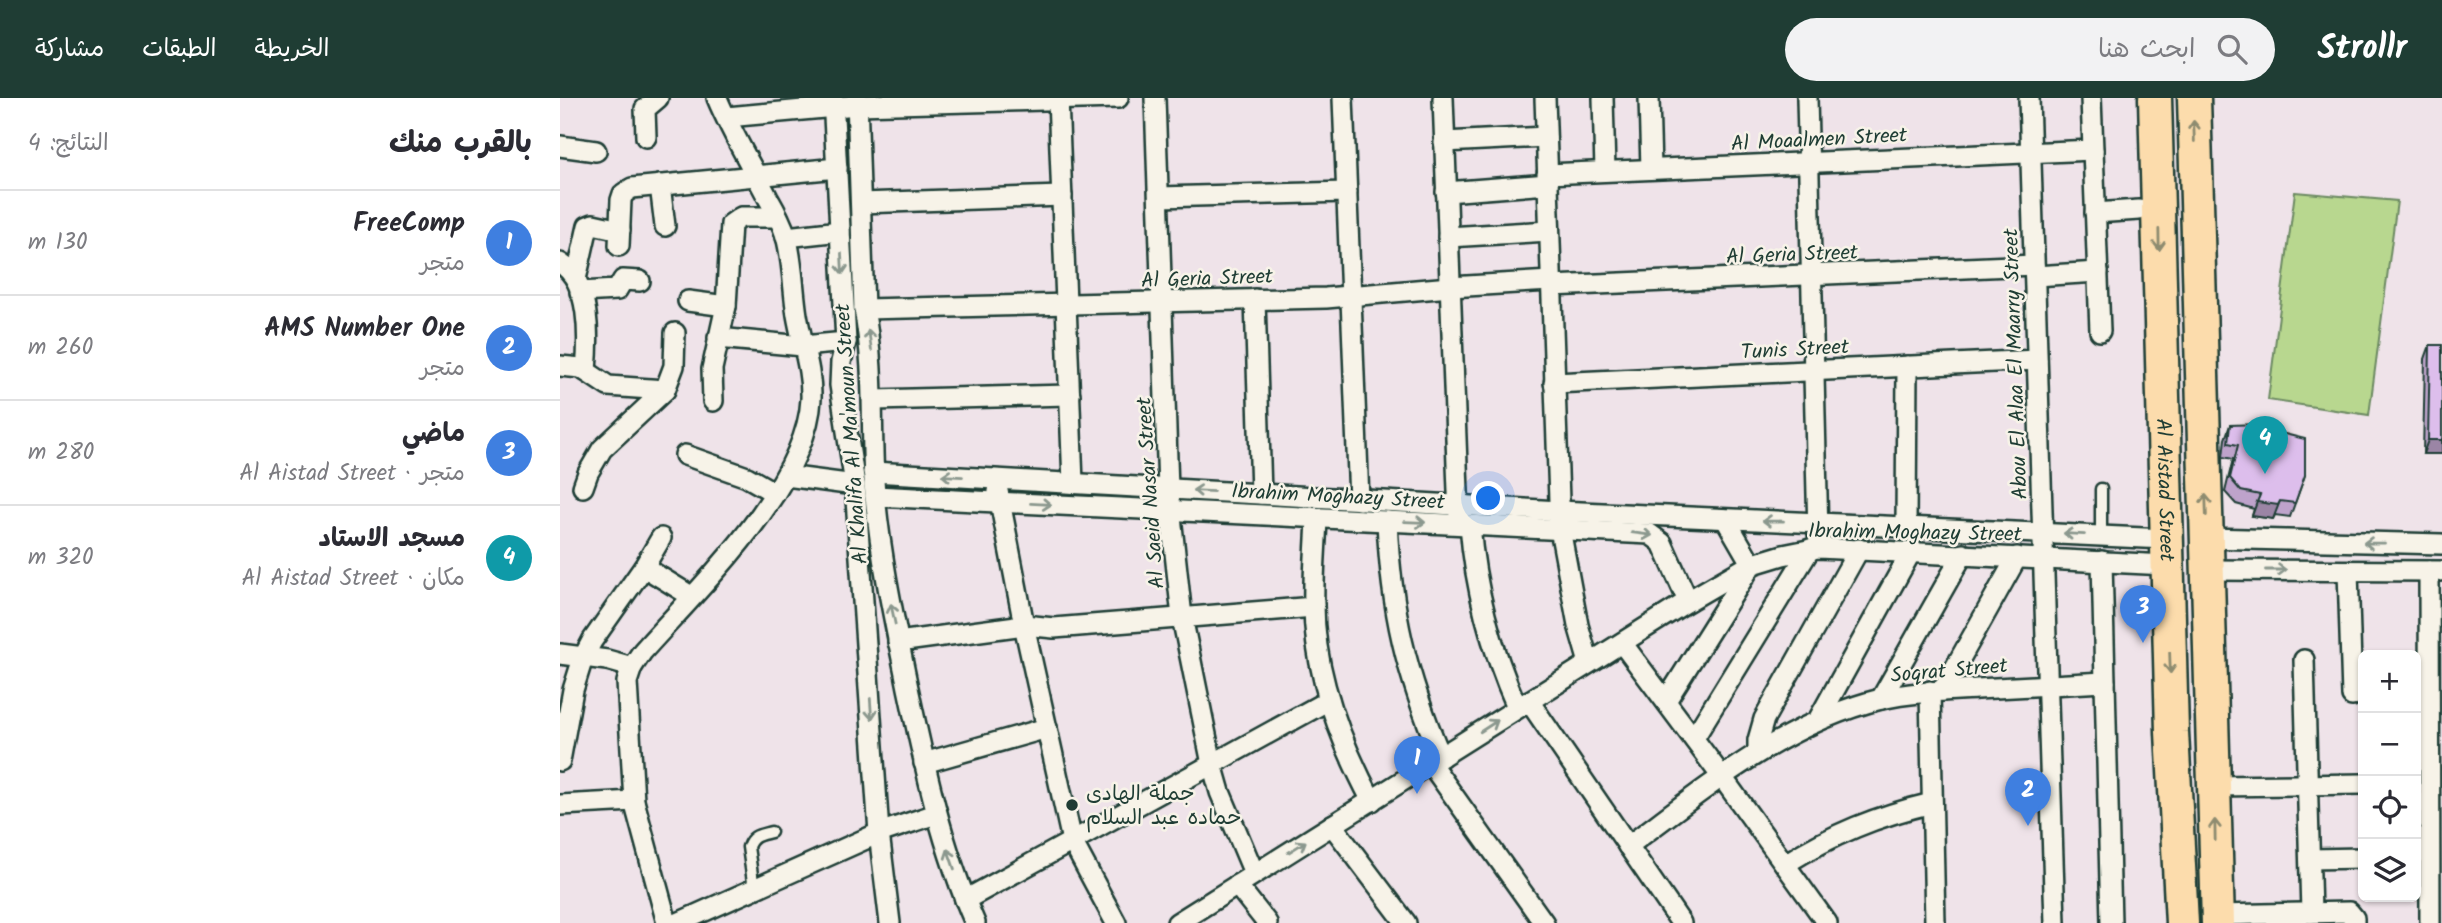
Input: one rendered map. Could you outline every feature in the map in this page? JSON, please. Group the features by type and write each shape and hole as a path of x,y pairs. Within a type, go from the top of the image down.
{"main road":[{"name":"Al Aistad Street","path":"2155,98 2148,200 2160,303 2172,732 2182,923"},
{"name":"Al Aistad Street","path":"2194,98 2218,919"},
{"path":"2148,200 2164,194 2180,195 2193,185 2196,177"},
{"path":"2160,303 2179,292 2200,299"},
{"path":"2172,732 2183,741 2198,740 2204,736 2211,723"},
{"path":"2180,872 2197,861 2216,868"}],"street":[{"path":"646,136 645,108 658,98"},
{"path":"667,923 634,801 625,690 632,667 642,652 754,524 781,484 799,452 808,426 811,399 810,372 803,346 786,237 718,98"},
{"path":"727,117 833,102 1118,98"},
{"name":"Al Saeid Nasar Street","path":"1155,98 1169,510 1182,617 1212,764 1220,792 1254,873"},
{"path":"1343,98 1359,500"},
{"path":"1443,98 1463,518 1480,600 1502,672 1681,923"},
{"path":"1545,98 1560,520 1577,625 1589,663"},
{"path":"1603,98 1605,171"},
{"path":"1649,98 1651,169"},
{"path":"1693,738 1814,548 1817,522 1807,98"},
{"name":"Abou El Alaa El Maarry Street","path":"2029,98 2054,923"},
{"path":"2091,98 2100,331"},
{"path":"1058,99 1073,483"},
{"name":"Al Khalifa Al Ma'moun Street","path":"857,101 864,309 871,341 874,400 873,472 883,569 936,814 975,923"},
{"name":"Al Khalifa Al Ma'moun Street","path":"833,102 846,342 841,362 840,385 855,485 879,832 890,923"},
{"path":"1444,142 1546,137"},
{"path":"560,146 596,152"},
{"name":"Al Moaalmen Street","path":"1446,192 1605,171 2093,150"},
{"path":"586,371 588,345 578,285 588,226 593,224 619,238 621,200 626,191 632,188 837,168"},
{"path":"660,185 665,226"},
{"path":"1159,197 1347,192"},
{"path":"860,203 1062,196"},
{"path":"2095,213 2148,200"},
{"path":"713,401 712,369 726,306 731,224 741,217 778,217"},
{"path":"786,237 840,231"},
{"path":"1448,237 1549,231"},
{"path":"560,263 568,268 578,285"},
{"name":"Al Geria Street","path":"864,309 1326,298 1450,287 1811,276 2098,272"},
{"path":"578,285 617,290 623,280 640,281"},
{"path":"1255,299 1261,494"},
{"path":"688,301 726,306"},
{"path":"583,487 602,449 666,390 674,366 675,333"},
{"path":"718,338 803,346 846,342"},
{"name":"Tunis Street","path":"1555,383 2037,360"},
{"path":"560,366 577,367 608,386 666,390"},
{"path":"1906,366 1906,526"},
{"path":"840,385 846,375 854,370 864,371 873,377"},
{"path":"874,400 1070,396"},
{"path":"685,455 747,477 781,484 855,485"},
{"name":"Ibrahim Moghazy Street","path":"873,472 1359,500 1463,518"},
{"path":"995,479 1072,841 1116,923"},
{"name":"Ibrahim Moghazy Street","path":"875,496 1387,521 1463,518 1817,522 2101,536 2167,552"},
{"path":"1317,518 1314,607 1316,637 1329,700 1354,768 1372,801"},
{"name":"Ibrahim Moghazy Street","path":"1560,520 1643,533 1657,538 1662,543 1688,601 1749,565 1814,548 2102,561 2167,552"},
{"path":"1665,701 1747,573 1748,558 1726,520"},
{"path":"1387,521 1389,570 1404,654 1436,760 1544,923"},
{"path":"560,761 563,733 583,658 661,538"},
{"path":"2207,538 2442,544"},
{"path":"1758,752 1758,740 1764,719 1859,549"},
{"path":"1818,720 1911,552"},
{"path":"1881,699 1963,554"},
{"path":"1935,923 1933,803 1936,691 2017,557"},
{"path":"2102,561 2112,923"},
{"path":"644,567 691,596"},
{"path":"2208,570 2435,571 2429,786 2423,856 2430,923"},
{"path":"2348,571 2352,696"},
{"path":"1177,923 1688,601"},
{"path":"898,642 1024,625 1042,628 1314,607"},
{"path":"1622,643 1722,776 1827,923"},
{"path":"560,654 607,660 632,667"},
{"path":"2304,660 2311,913"},
{"name":"Soqrat Street","path":"1628,846 1758,752 1818,720 1881,699 1936,691 2105,682"},
{"path":"965,900 1329,700"},
{"path":"924,763 1047,728"},
{"path":"2214,786 2358,784"},
{"path":"560,805 634,801"},
{"path":"1785,864 1854,826 1893,812 1933,803"},
{"path":"678,923 879,832 936,814"},
{"path":"1332,825 1406,923"},
{"path":"2309,859 2358,858"},
{"path":"1237,885 1267,923"},
{"path":"2218,919 2348,912 2354,918 2354,923"}],"lane":[{"path":"2101,489 2101,536"},
{"path":"754,889 748,847 752,838 771,832"}],"green space":[{"path":"2295,192 2397,201 2369,415 2268,400"}],"building":[{"path":"2430,345 2442,345 2442,440 2428,440"},
{"path":"2259,424 2260,428 2305,439 2305,475 2295,503 2280,501 2278,505 2257,502 2260,495 2241,491 2230,478 2238,445 2228,443 2230,425"}],"place":[{"name":"مسجد الاستاد","path":"2265,474"},
{"name":"ماضي","path":"2143,643"},
{"name":"FreeComp","path":"1417,794"},
{"name":"جملة الهادى حماده عبد السلام","path":"1072,805"},
{"name":"AMS Number One","path":"2028,826"}]}
